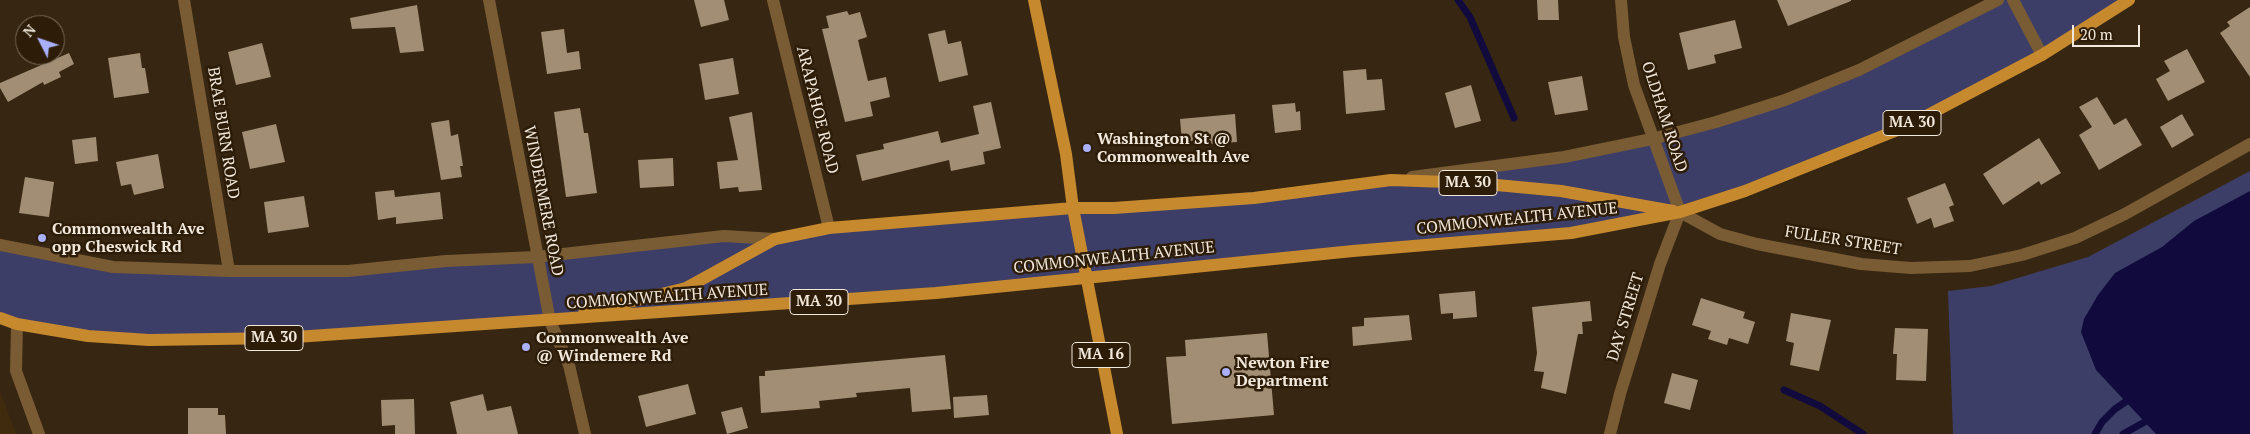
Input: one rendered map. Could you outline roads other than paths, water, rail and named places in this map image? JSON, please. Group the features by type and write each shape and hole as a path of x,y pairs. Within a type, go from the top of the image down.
{"main road":[{"name":"MA 16","path":"1034,0 1066,154 1073,208 1117,434"},
{"name":"COMMONWEALTH AVENUE","path":"0,318 17,324 88,336 149,340 281,338 936,293 1087,276 1571,233 1680,212 1753,187 1905,127 2042,55 2129,0"},
{"name":"COMMONWEALTH AVENUE","path":"550,321 686,288 774,239 829,228 1073,208 1114,208 1254,198 1391,180 1561,190 1680,212"}],"street":[{"name":"BRAE BURN ROAD","path":"184,0 229,272"},
{"name":"WINDERMERE ROAD","path":"489,0 536,257 550,321 569,365 585,434"},
{"name":"ARAPAHOE ROAD","path":"773,0 829,228"},
{"name":"OLDHAM ROAD","path":"1621,0 1624,37 1634,85 1680,212"},
{"name":"COMMONWEALTH AVENUE","path":"1391,180 1564,157 1652,139 1785,100 1859,70 1998,0"},
{"path":"2013,0 2042,55"},
{"name":"FULLER STREET","path":"1680,212 1720,234 1757,244 1842,260 1911,268 1970,266 2022,255 2074,238 2125,214 2250,144"},
{"name":"DAY STREET","path":"1610,434 1620,394 1660,264 1680,212"},
{"name":"COMMONWEALTH AVENUE","path":"0,245 113,267 229,272 348,270 446,261 536,257 724,236 774,239"},
{"path":"17,324 16,371 39,434"}],"waterway":[{"path":"1458,0 1470,17 1514,118"},
{"path":"1784,390 1820,406 1863,434"},
{"path":"2095,434 2102,422 2115,409 2131,398"},
{"path":"2123,434 2150,419"}],"place":[{"name":"Washington St @ Commonwealth Ave","path":"1087,148"},
{"name":"Commonwealth Ave opp Cheswick Rd","path":"42,238"},
{"name":"Commonwealth Ave @ Windemere Rd","path":"526,347"},
{"name":"Newton Fire Department","path":"1226,372"}]}
